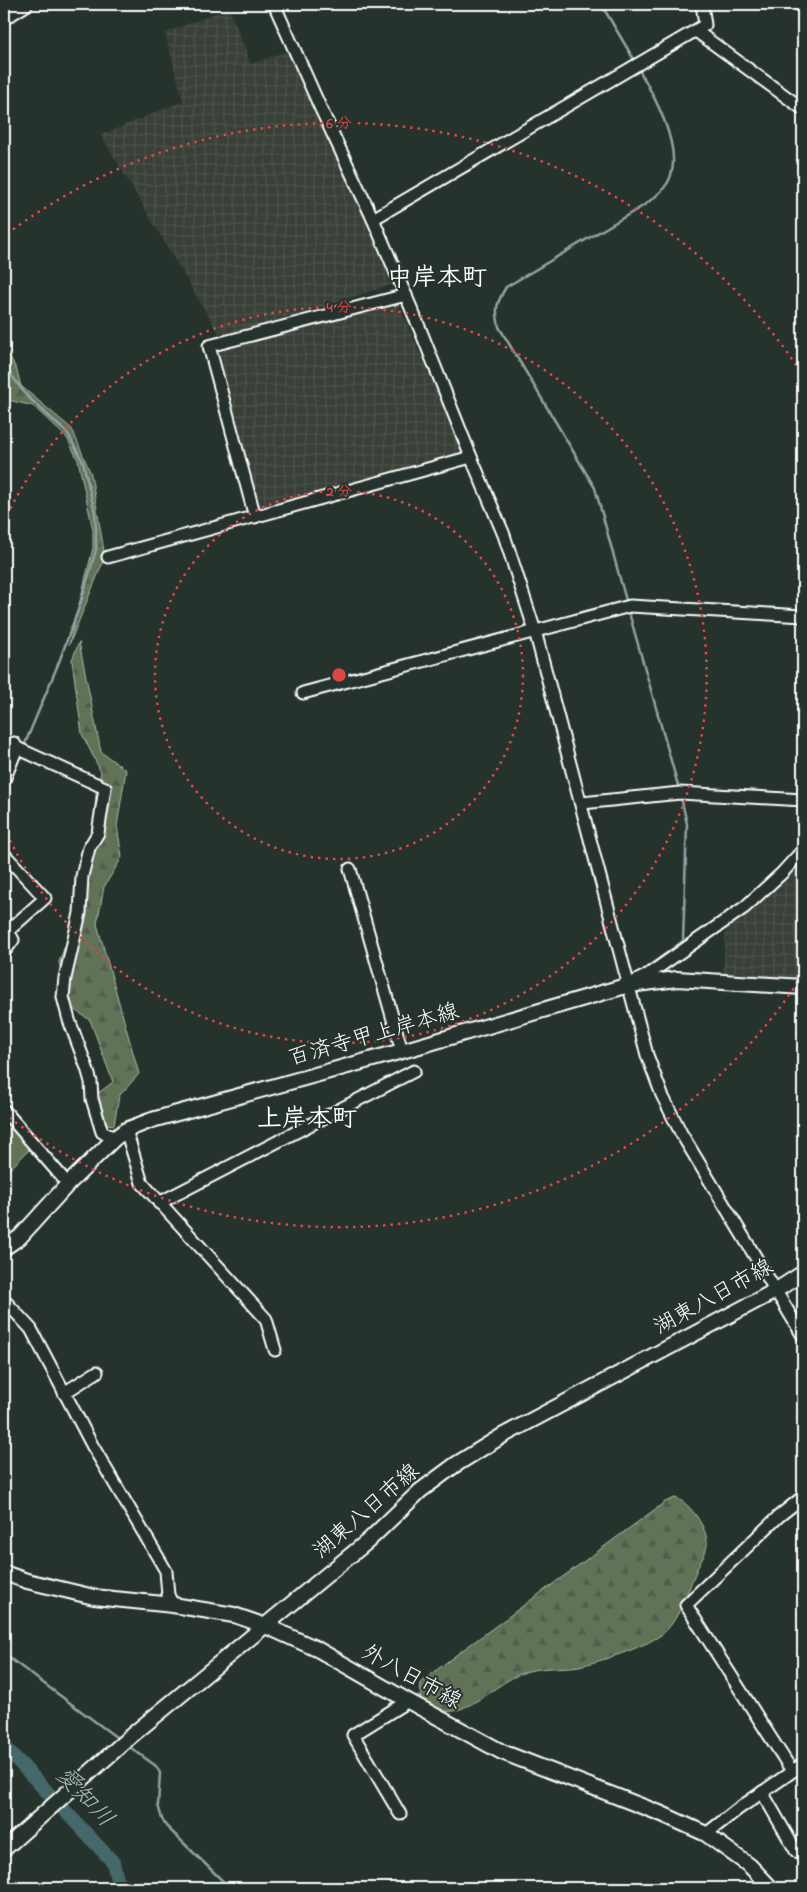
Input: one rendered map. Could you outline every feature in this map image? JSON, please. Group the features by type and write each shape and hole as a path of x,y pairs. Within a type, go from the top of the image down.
{"main road":[{"path":"4,17 25,4"},
{"name":"百済寺甲上岸本線","path":"4,1248 20,1237 68,1184 121,1134 152,1120 402,1051 629,985 678,979 803,987"},
{"name":"湖東八日市線","path":"4,1849 132,1735 368,1541 420,1491 455,1465 502,1436 775,1291 803,1273"},
{"name":"外八日市線","path":"4,1573 27,1581 94,1597 173,1605 234,1614 266,1626 317,1649 502,1752 662,1814 706,1834 750,1866 772,1888"}],"street":[{"path":"274,4 406,295 504,535 535,631 582,803 647,1055 662,1095 682,1133 803,1336"},
{"path":"373,219 696,31 705,25 702,4"},
{"path":"696,31 803,109"},
{"path":"255,516 209,346 406,295"},
{"path":"108,558 471,457"},
{"path":"302,693 630,606 803,616"},
{"path":"4,780 15,745 105,788 98,833 89,848 82,876 80,913 73,948 64,978 63,997 91,1082 92,1099 102,1132 121,1134 142,1183 159,1204 266,1318 274,1350"},
{"path":"582,803 680,793 803,800"},
{"path":"629,985 646,976 745,907 782,873 803,850"},
{"path":"4,854 45,898 8,931 13,940 4,952"},
{"path":"350,869 402,1051"},
{"path":"159,1204 414,1071"},
{"path":"4,1110 68,1184"},
{"path":"4,1300 31,1329 92,1445 166,1571 168,1595 173,1605"},
{"path":"64,1393 97,1372"},
{"path":"792,1772 686,1605 779,1516 803,1497"},
{"path":"400,1814 353,1736 408,1701"},
{"path":"706,1834 803,1764"},
{"path":"762,1792 796,1851 803,1856"}],"shaded area":[{"path":"229,8 251,64 288,51 394,284 229,336 219,334 101,135 183,101 165,33"},
{"path":"397,301 464,452 258,508 215,352"},
{"path":"803,858 803,981 723,978 726,927 750,910"}],"green space":[{"path":"4,344 17,371 21,386 72,429 91,474 105,557 69,645 93,548 93,530 78,460 67,438 33,406 4,399"},
{"path":"79,642 101,752 126,770 117,826 122,857 104,887 97,924 139,1074 119,1096 114,1125 107,1124 96,1102 97,1094 113,1082 90,1020 70,1007 59,962 71,930 78,903 79,864 94,824 96,793 101,772 82,734 72,660"},
{"path":"4,1115 32,1147 4,1175"},
{"path":"675,1498 686,1504 697,1517 705,1532 707,1545 678,1614 661,1635 622,1654 599,1661 579,1666 527,1671 503,1683 471,1704 454,1711 437,1710 422,1702 420,1696 421,1682 665,1502"}],"waterway":[{"path":"601,4 636,63"},
{"path":"627,604 595,488 499,327 497,310 498,302 506,287 643,206 660,193 669,180 673,163 669,135 658,106 638,68"},
{"path":"4,365 26,395 68,434 83,462 95,513 96,529 96,550 81,602 59,662 24,746"},
{"path":"628,609 679,789"},
{"path":"4,791 7,783"},
{"path":"642,971 683,941 687,824 681,797"},
{"path":"4,1654 120,1740"},
{"path":"127,1745 156,1766 160,1773 158,1805 166,1826 230,1888"},
{"name":"愛知川","path":"4,1746 113,1862 119,1888"}],"district":[{"name":"中岸本町","path":"437,279"},
{"name":"上岸本町","path":"307,1120"}]}
